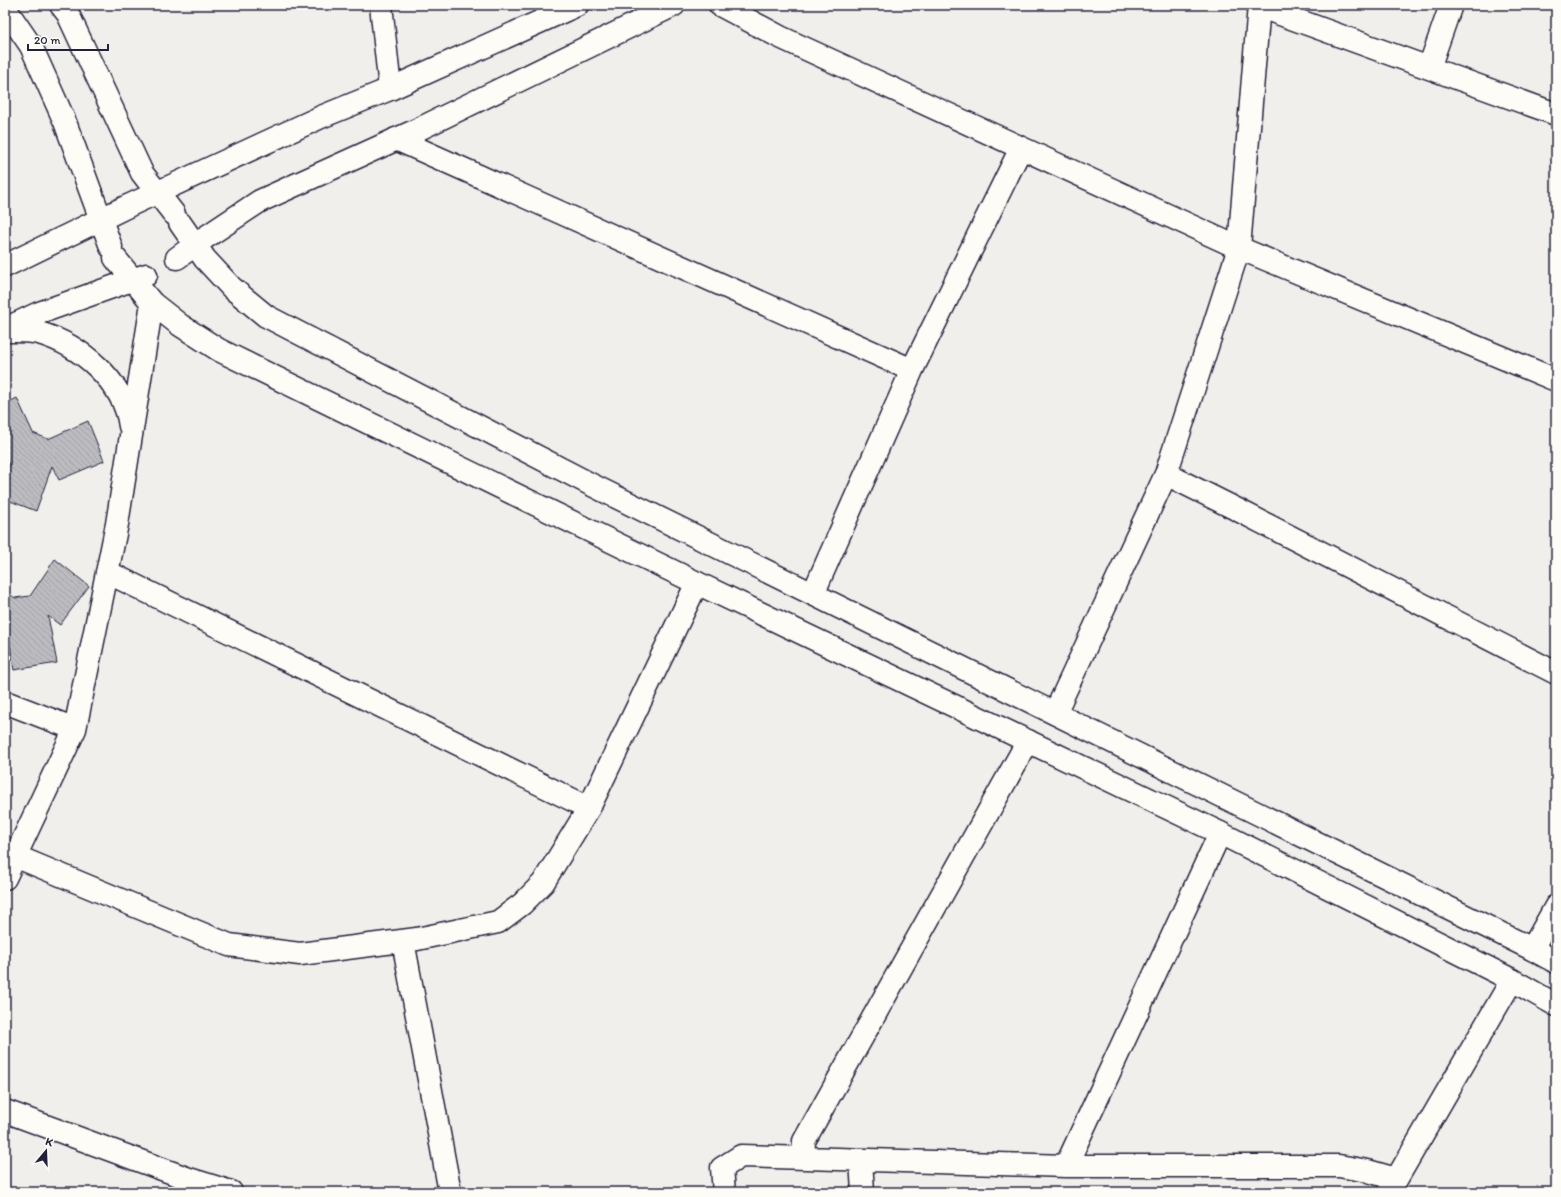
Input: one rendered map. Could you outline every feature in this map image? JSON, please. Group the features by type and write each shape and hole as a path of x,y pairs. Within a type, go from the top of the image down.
{"street":[{"path":"61,5 68,14 142,173 158,192 205,259 232,288 266,316 592,485 1556,962"},
{"path":"382,5 390,89"},
{"path":"5,266 130,205 321,117 390,89 578,5"},
{"path":"5,330 39,313 140,277 159,272 170,266 177,258 195,245 260,201 396,140 674,5"},
{"path":"720,5 780,37 1239,248 1556,380"},
{"path":"1429,68 1451,5"},
{"path":"1055,713 1166,474 1239,248 1258,6 1556,114"},
{"path":"5,8 31,46 66,122 113,252 140,277 152,303 180,325 219,350 697,583 1220,833 1512,980 1556,1005"},
{"path":"396,140 912,370"},
{"path":"813,594 912,370 1021,148"},
{"path":"113,252 110,234 113,222 120,212 130,205 142,202 154,202 164,206 177,218 183,235 182,247 177,258"},
{"path":"5,878 75,729 117,524 152,303"},
{"path":"5,330 37,332 43,334 61,341 88,359 107,377 119,393 129,417 131,434"},
{"path":"1166,474 1556,673"},
{"path":"107,572 589,808"},
{"path":"15,856 229,945 300,954 403,941 498,922 522,904 543,882 589,808 697,583"},
{"path":"5,702 75,729"},
{"path":"803,1158 804,1141 1028,741"},
{"path":"1066,1166 1220,833"},
{"path":"1532,949 1556,906"},
{"path":"403,941 450,1192"},
{"path":"724,1192 722,1168 741,1156 1066,1166 1339,1166 1368,1171 1393,1186 1512,980"},
{"path":"5,1111 189,1179 231,1192"},
{"path":"861,1160 863,1192"}],"building":[{"path":"17,398 33,433 48,439 88,421 104,461 59,480 52,466 36,511 5,499 5,473 9,464 5,458 5,404"},
{"path":"55,559 89,586 60,625 48,616 57,663 14,670 9,637 5,635 5,591 15,598 30,596"}]}
